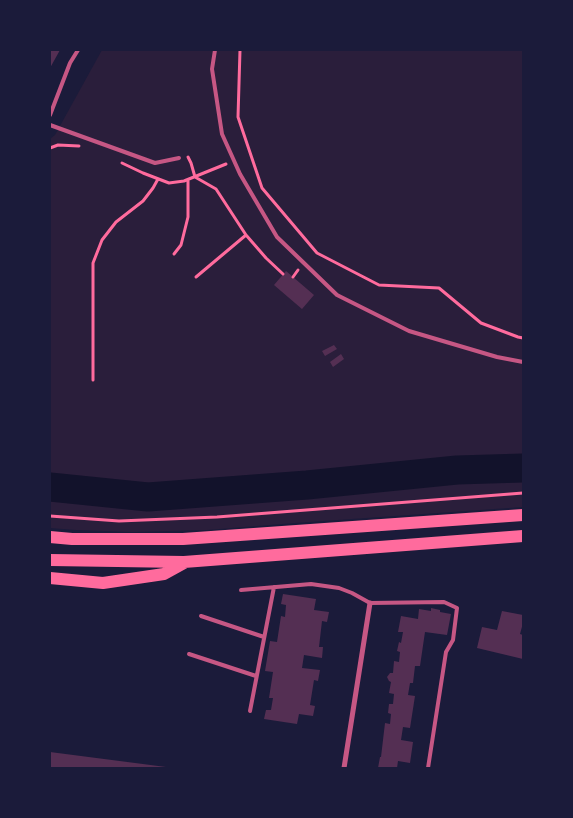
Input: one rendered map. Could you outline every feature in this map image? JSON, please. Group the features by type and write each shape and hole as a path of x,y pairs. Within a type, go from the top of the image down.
{"main road":[{"path":"50,537 72,540 182,538 523,515"},
{"path":"50,560 184,562 523,536"},
{"path":"50,578 103,583 164,574 184,562"}],"street":[{"path":"344,768 370,603"}],"lane":[{"path":"50,115 70,63 78,50"},
{"path":"215,50 212,69 222,134 240,174 277,237 337,294 345,299 409,331 498,357 523,362"},
{"path":"50,125 155,163 179,158"},
{"path":"240,590 311,584 352,592 370,603 444,602 457,608 453,640 446,652 428,768"},
{"path":"250,711 274,587"},
{"path":"201,616 264,637"},
{"path":"189,654 256,676"}],"path":[{"path":"240,50 238,117 262,188 317,253 379,285 438,288 481,323 523,338"},
{"path":"187,156 195,177 216,188 246,235 283,274"},
{"path":"93,380 93,263 102,240 116,222 143,201 158,179"},
{"path":"174,254 181,244 188,217 188,180"},
{"path":"196,277 246,235"},
{"path":"50,516 119,522 217,517 523,493"}],"shaded area":[{"path":"102,50 523,50 523,507 207,530 132,532 50,528 50,139 55,135"}],"building":[{"path":"50,50 60,50 50,68"},
{"path":"286,271 314,295 302,309 274,285"},
{"path":"334,345 337,349 325,356 322,351"},
{"path":"341,354 344,359 333,367 330,362"},
{"path":"283,594 316,599 314,610 329,612 327,622 322,621 319,647 323,647 322,658 304,655 302,668 320,670 318,681 314,680 310,705 315,706 313,716 299,714 297,724 264,719 266,710 271,710 273,698 269,698 273,672 265,671 270,641 277,642 281,616 285,617 286,605 281,604"},
{"path":"431,608 451,614 447,635 425,632 420,666 415,666 413,683 410,683 408,695 415,696 410,728 403,727 401,740 413,742 410,763 398,761 397,768 378,768 385,723 390,724 389,704 393,704 394,694 389,693 391,682 387,677 390,673 393,673 394,661 399,662 400,652 397,651 403,632 398,632 401,616 418,619 419,609 431,611"},
{"path":"502,611 523,615 520,634 523,635 523,659 477,648 482,627 497,630"},
{"path":"50,752 166,767 166,768 50,768"}],"waterway":[{"path":"50,487 148,497 307,485 457,470 523,468"}]}
